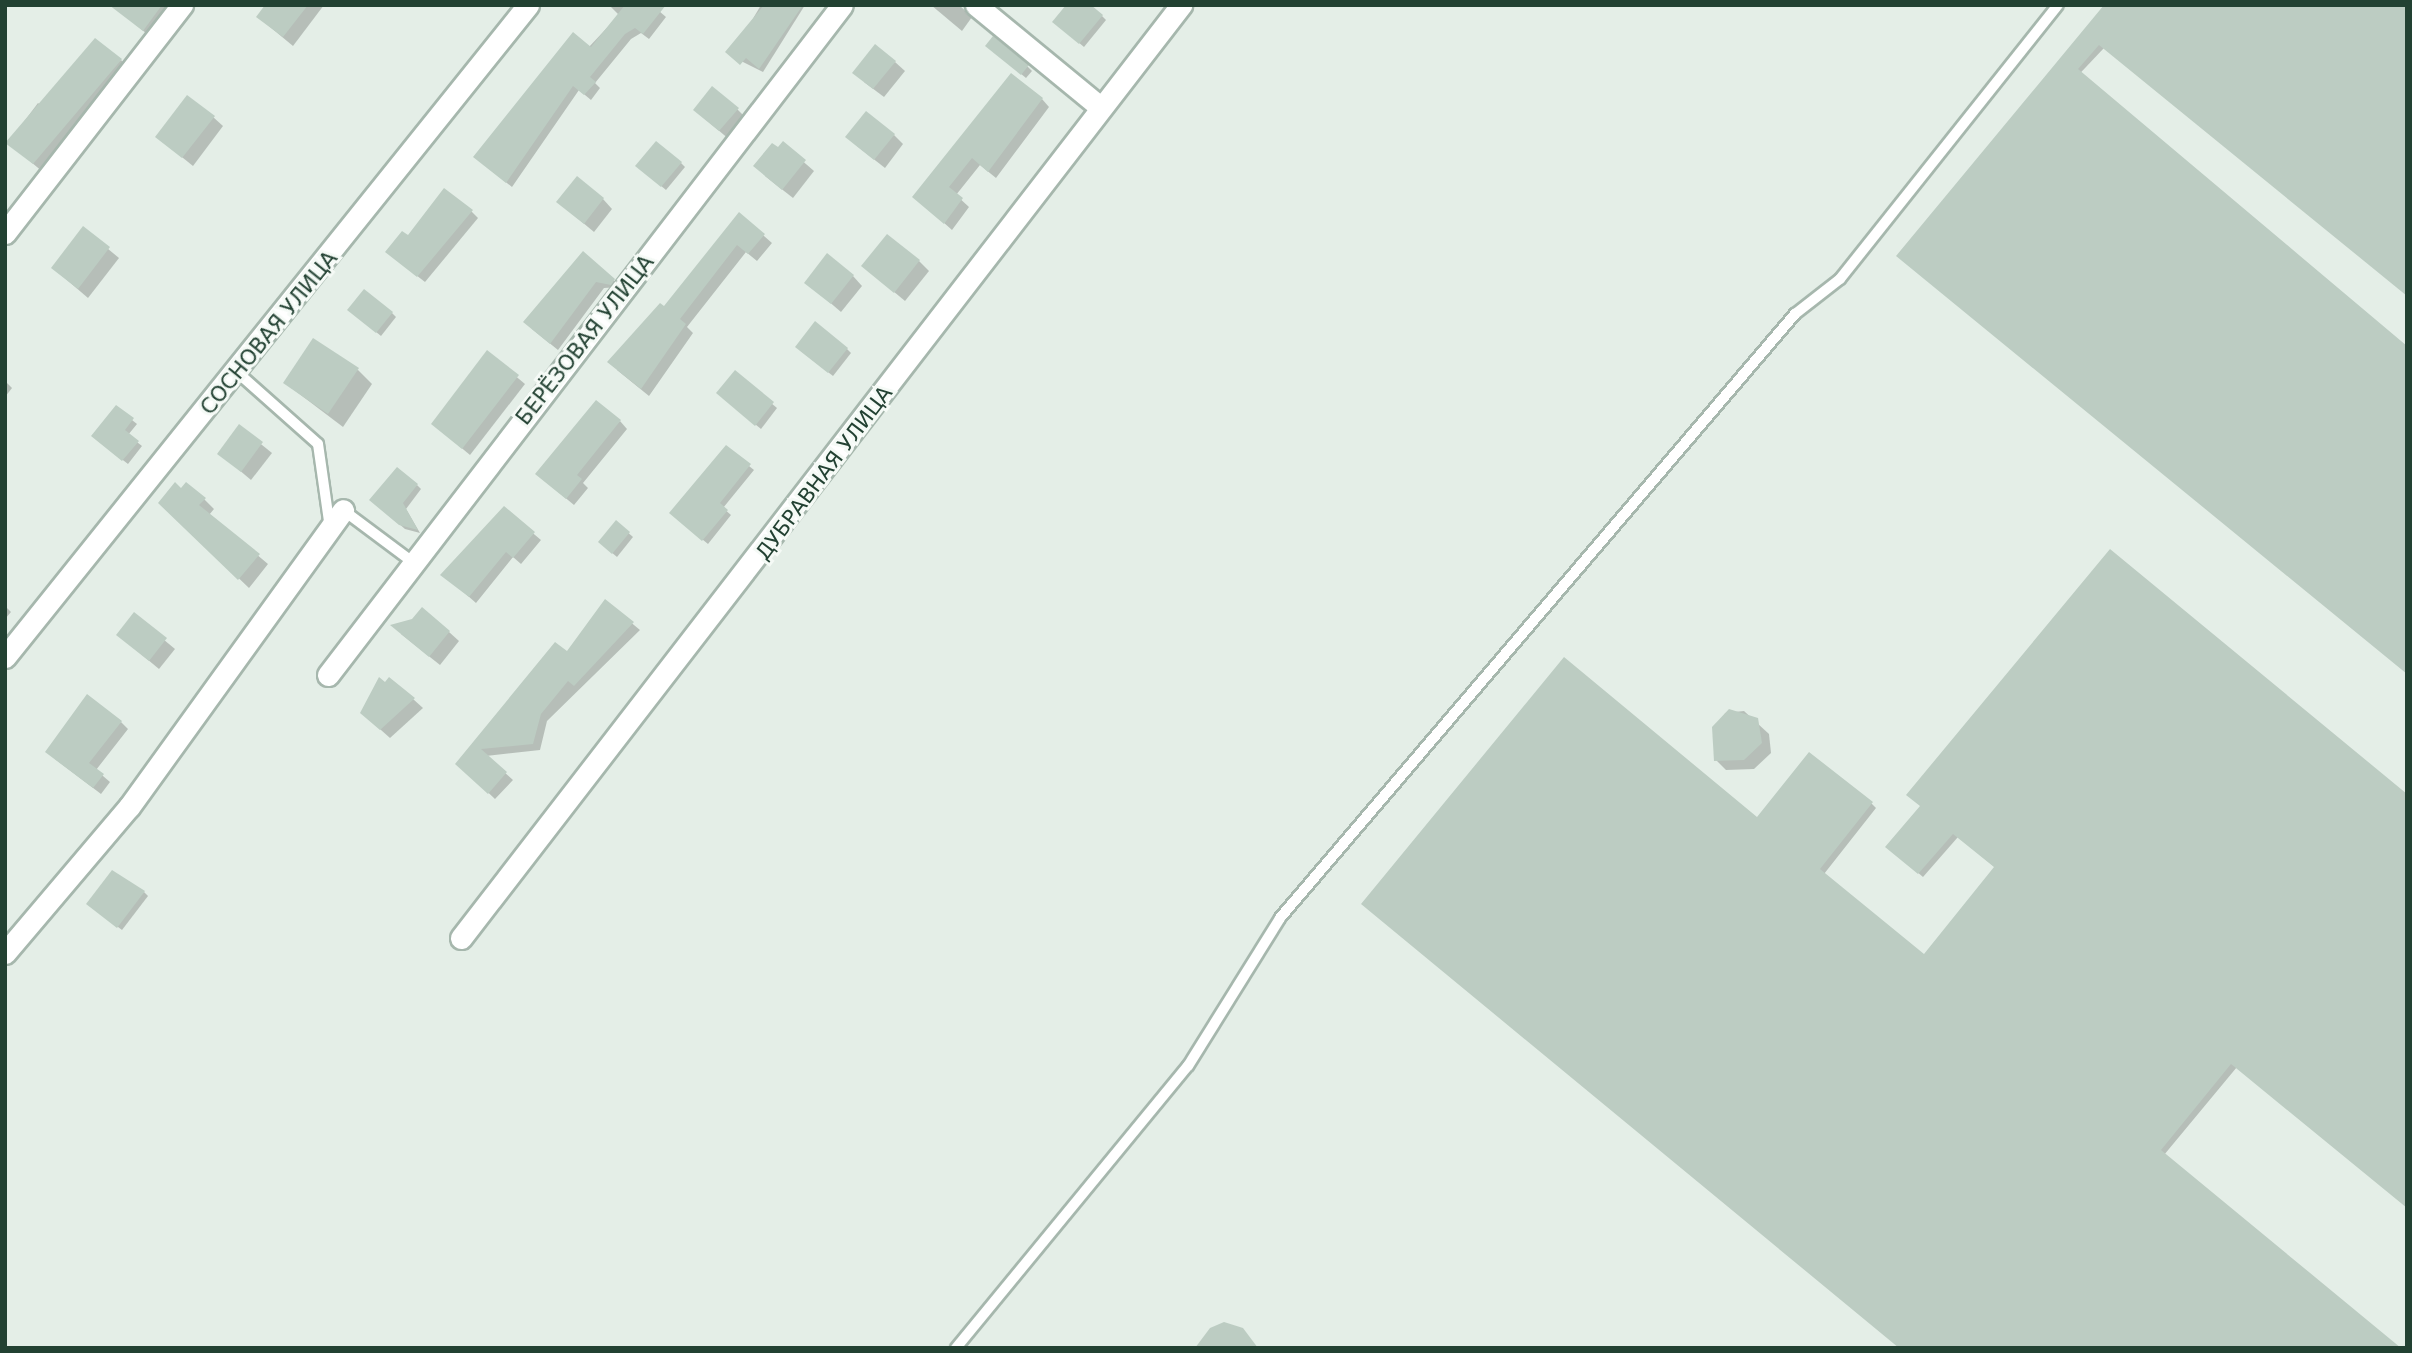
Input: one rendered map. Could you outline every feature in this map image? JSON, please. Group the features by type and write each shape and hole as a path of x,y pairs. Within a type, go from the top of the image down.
{"street":[{"path":"5,233 182,5"},
{"name":"СОСНОВАЯ УЛИЦА","path":"5,657 237,372 528,5"},
{"name":"БЕРЁЗОВАЯ УЛИЦА","path":"328,675 842,5"},
{"path":"976,5 1099,106"},
{"name":"ДУБРАВНАЯ УЛИЦА","path":"461,938 815,487 1099,106 1181,5"},
{"path":"5,953 129,807 343,510"}],"lane":[{"path":"956,1348 1188,1066 1280,918 1795,314 1840,279 2058,5"},
{"path":"237,372 318,444 330,528"},
{"path":"343,510 414,563"}],"building":[{"path":"109,5 162,5 143,31"},
{"path":"265,5 308,5 283,37 256,17"},
{"path":"625,5 666,5 643,34 635,28 625,34 590,77 596,82 584,95 573,86 506,183 473,157 573,32 591,47"},
{"path":"764,5 803,5 759,69 746,58 740,65 725,52"},
{"path":"1066,5 1091,5 1103,15 1079,44 1052,22"},
{"path":"2104,5 2407,5 2407,296 2099,45 2078,69 2407,346 2407,674 1896,256"},
{"path":"993,36 1029,65 1021,75 985,46"},
{"path":"95,38 122,59 33,164 5,143"},
{"path":"875,44 896,61 873,89 852,73"},
{"path":"1011,73 1043,98 988,172 972,158 949,187 963,198 944,224 912,197"},
{"path":"712,86 739,108 719,131 693,110"},
{"path":"187,95 215,116 182,158 155,137"},
{"path":"866,111 895,134 874,160 845,137"},
{"path":"656,141 682,162 661,187 635,166"},
{"path":"783,141 806,160 782,190 753,166 772,143 778,147"},
{"path":"577,176 604,198 584,224 556,202"},
{"path":"444,188 473,210 417,277 385,252 402,231 408,235"},
{"path":"739,212 765,234 748,254 737,245 680,319 686,324 641,389 607,362 660,303 664,306"},
{"path":"83,226 110,247 78,289 51,268"},
{"path":"887,234 920,260 894,293 861,266"},
{"path":"583,251 615,279 611,285 596,282 550,344 523,322"},
{"path":"827,253 854,275 831,304 804,283"},
{"path":"364,289 393,312 376,333 347,310"},
{"path":"815,321 848,348 828,373 795,347"},
{"path":"313,338 359,368 328,414 283,383"},
{"path":"487,350 519,375 462,449 431,424"},
{"path":"735,370 774,402 755,426 716,393"},
{"path":"596,400 621,420 577,475 582,479 566,499 535,474"},
{"path":"116,405 134,418 125,430 139,441 122,461 91,436"},
{"path":"239,424 263,442 241,472 217,454"},
{"path":"726,445 751,464 720,503 728,510 702,541 669,513"},
{"path":"397,467 418,484 403,503 418,530 399,525 369,500"},
{"path":"175,482 181,488 186,482 206,498 199,505 260,554 238,580 158,503"},
{"path":"504,506 535,532 513,558 506,552 469,597 440,575"},
{"path":"616,520 630,532 612,554 598,542"},
{"path":"2110,549 2407,794 2407,1208 2231,1064 2161,1150 2401,1348 1899,1348 1361,904 1564,657 1757,817 1809,752 1873,802 1820,869 1924,954 1994,867 1953,834 1918,874 1885,847 1920,806 1906,795"},
{"path":"605,599 634,622 574,686 568,681 541,714 533,744 481,749 507,772 488,794 455,764 555,642 567,651"},
{"path":"422,607 450,631 429,657 390,625 412,619"},
{"path":"134,612 167,638 149,661 116,635"},
{"path":"379,677 385,682 389,677 415,698 380,730 360,713"},
{"path":"87,694 122,721 89,763 104,774 93,788 45,752"},
{"path":"1729,709 1758,718 1762,743 1744,760 1714,761 1712,727"},
{"path":"112,870 145,891 117,928 86,904"},
{"path":"1224,1322 1243,1328 1258,1348 1195,1348 1210,1328"}]}
